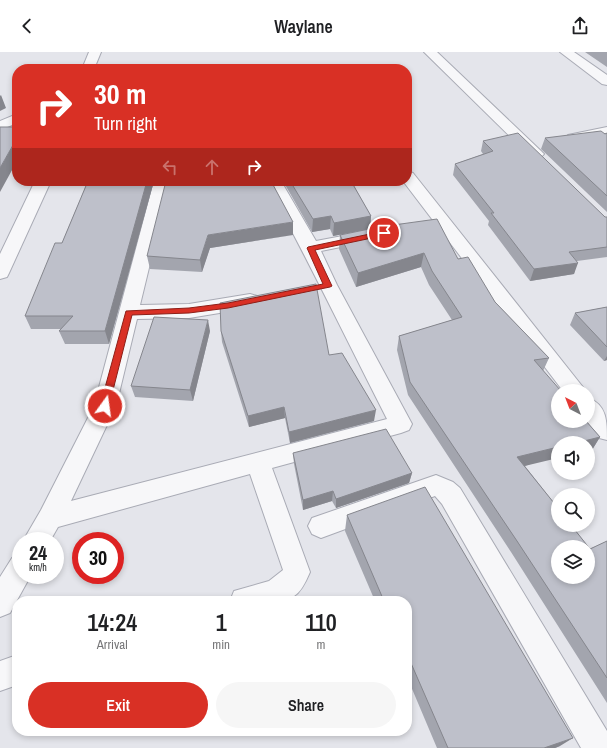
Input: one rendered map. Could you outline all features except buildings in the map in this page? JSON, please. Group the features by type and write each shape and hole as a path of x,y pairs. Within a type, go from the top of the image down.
{"street":[{"path":"90,64 95,52"},
{"path":"430,52 542,144 545,163"},
{"path":"566,52 607,81"},
{"path":"0,126 12,120"},
{"path":"542,144 607,131"},
{"path":"412,182 570,384"},
{"path":"0,273 41,186"},
{"path":"41,532 50,518 105,406 161,186"},
{"path":"50,518 401,424 320,287 311,248 276,186"},
{"path":"419,226 442,221"},
{"path":"311,248 388,232"},
{"path":"128,312 189,311 266,298"},
{"path":"595,416 607,431"},
{"path":"258,462 297,572 292,582 283,589 260,596"},
{"path":"321,526 436,485 444,489 451,496 599,748"},
{"path":"0,603 12,583"},
{"path":"0,676 12,672"}],"route":[{"path":"105,406 128,312 189,311 328,286 311,248 384,233"}]}
